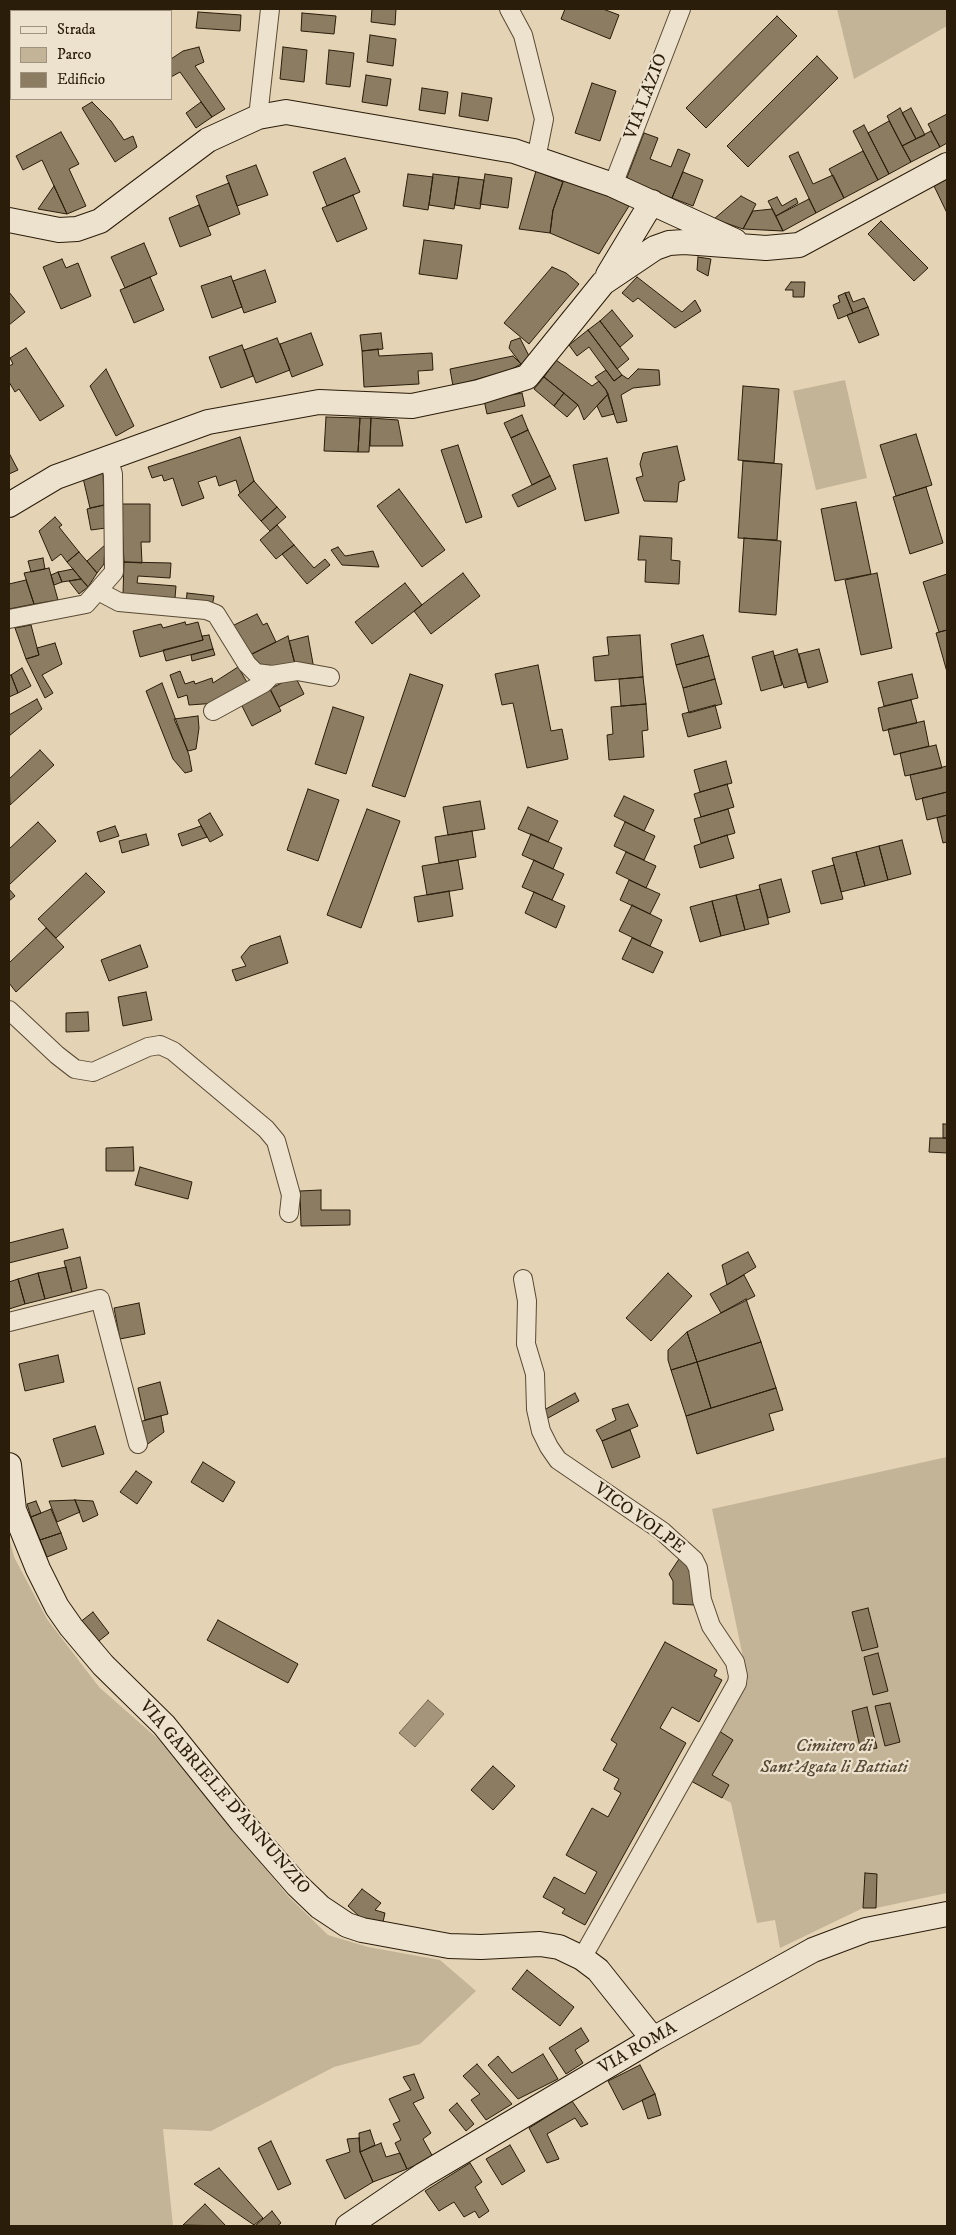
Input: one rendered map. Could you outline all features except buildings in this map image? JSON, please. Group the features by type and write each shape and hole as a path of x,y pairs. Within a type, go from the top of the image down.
{"main road":[{"path":"9,220 59,230 77,229 100,221 208,140 258,117 286,112 514,151 652,202 749,246"},
{"path":"603,283 642,255 669,243 780,248 799,245 947,164"},
{"path":"9,505 56,477 216,420 319,402 412,406 479,392 527,377 603,283 652,202"},
{"name":"VIA GABRIELE D'ANNUNZIO","path":"9,1465 14,1510 38,1569 57,1607 71,1627 103,1665 164,1725 242,1822 297,1885 320,1907 347,1925 362,1930 449,1946 481,1947 540,1944 559,1947 582,1958 608,1981 653,2039"},
{"name":"VIA ROMA","path":"348,2226 423,2175 653,2039 814,1950 866,1930 947,1914"}],"street":[{"path":"258,117 270,9"},
{"path":"509,9 523,35 544,119 536,159"},
{"name":"VIA LAZIO","path":"612,186 681,9"},
{"path":"9,619 86,604 114,572 113,474 108,457"},
{"path":"98,591 120,602 206,610 216,614 247,664 256,673 272,675 297,671 330,677"},
{"path":"212,712 264,683 272,675"},
{"path":"9,1010 57,1055 75,1069 93,1072 148,1048 160,1045 173,1051 266,1129 276,1141 291,1195 289,1212"},
{"name":"VICO VOLPE","path":"523,1279 527,1301 526,1344 535,1374 536,1409 541,1431 558,1460 662,1531 694,1560 698,1568 702,1600 711,1626 735,1662 738,1676 737,1683 582,1958"},
{"path":"9,1322 100,1298 138,1444"}],"green space":[{"path":"837,9 947,9 947,26 854,79"},
{"path":"845,380 867,478 816,490 793,391"},
{"name":"Cimitero di Sant'Agata li Battiati","path":"947,1457 947,1893 876,1908 863,1908 780,1948 775,1920 757,1923 731,1803 691,1781 748,1681 712,1509"},
{"path":"9,1537 14,1557 47,1619 99,1687 158,1739 288,1896 328,1935 368,1947 440,1960 476,1991 420,2044 334,2067 211,2131 163,2129 173,2226 9,2226"}],"shaded area":[{"path":"428,1700 444,1714 415,1747 399,1733"}]}
